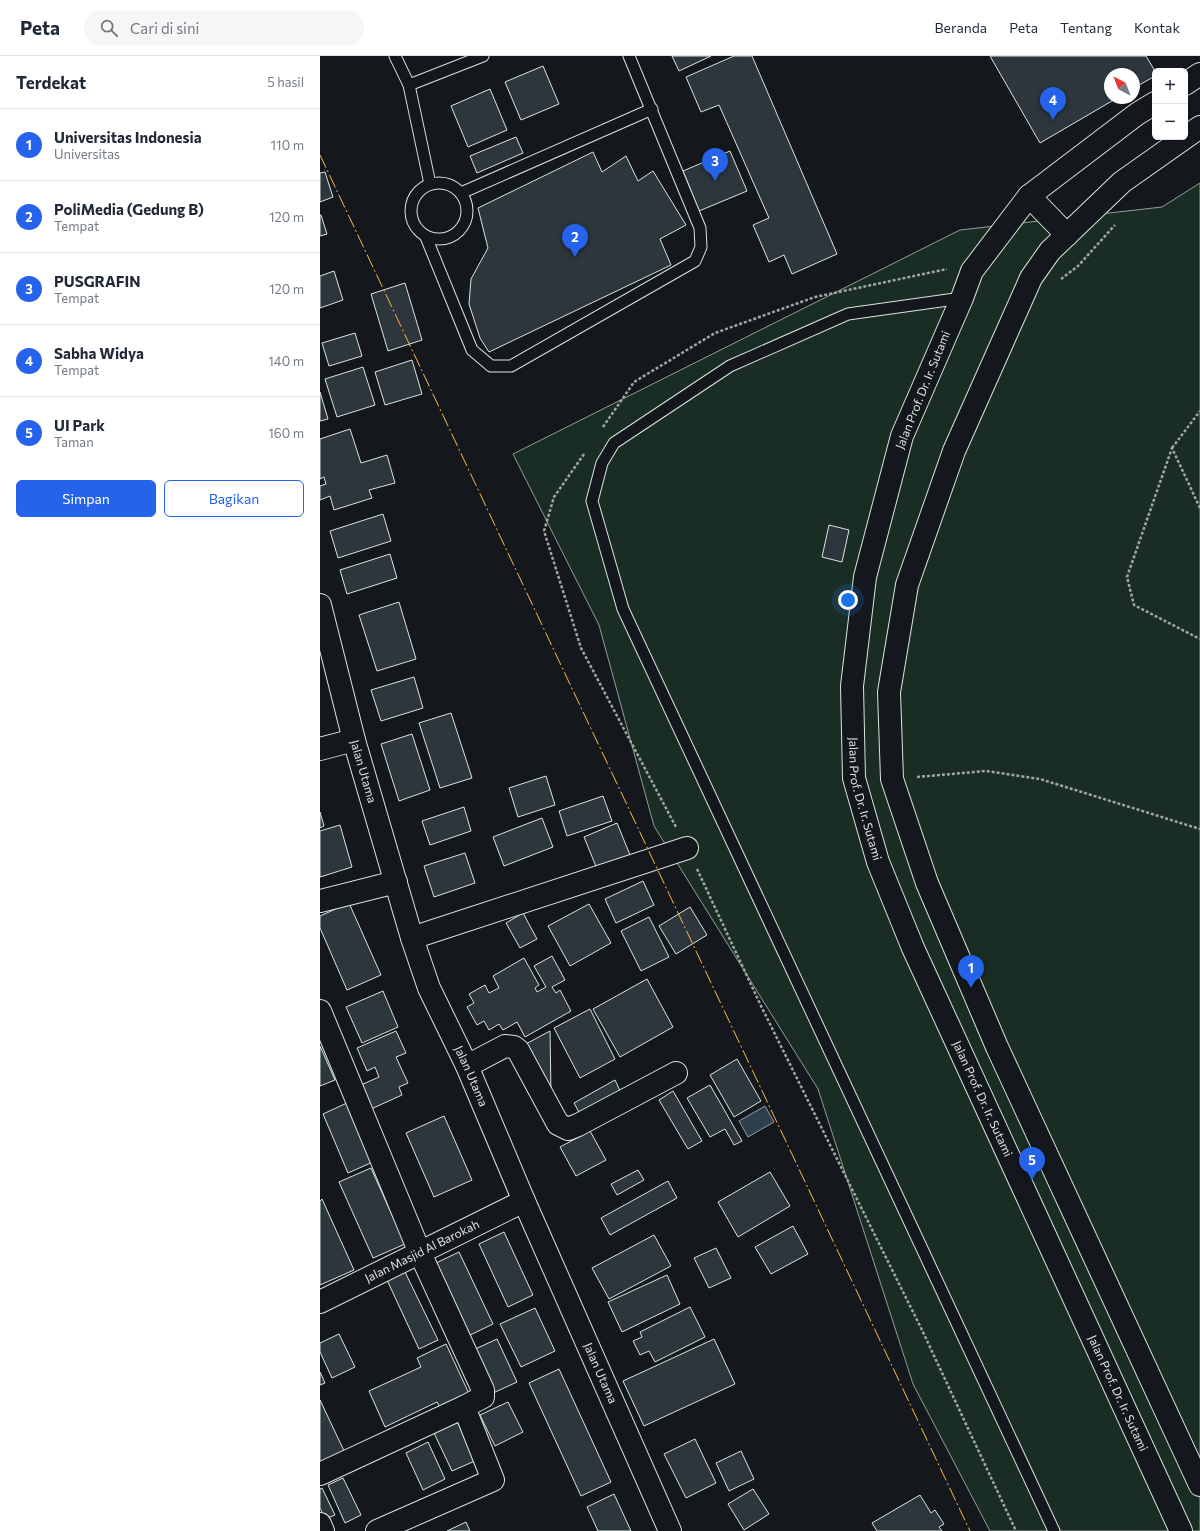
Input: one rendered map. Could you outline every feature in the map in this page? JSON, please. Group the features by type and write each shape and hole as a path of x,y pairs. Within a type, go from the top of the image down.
{"street":[{"path":"1188,82 1200,74"},
{"name":"Jalan Prof. Dr. Ir. Sutami","path":"1153,104 1137,114 1029,196 972,271 962,298 902,436 865,577 852,686 854,778 878,862 913,948 1181,1531"},
{"path":"1200,127 1122,182 1050,252 1031,278 954,451 907,585 889,692 892,779 927,884 994,1040 1200,1485"},
{"path":"1029,196 1067,235"},
{"name":"Jalan Utama","path":"320,606 354,740 412,938 429,988 468,1066 524,1201 670,1531"},
{"path":"320,748 354,740"},
{"path":"412,938 594,880 688,848"},
{"path":"320,901 396,882"},
{"path":"320,1011 420,1253 483,1390 482,1397 464,1407 320,1474"},
{"path":"468,1066 506,1046 514,1047 518,1050 558,1124 568,1129 676,1073"},
{"name":"Jalan Masjid Al Barokah","path":"320,1302 524,1201"},
{"path":"377,1531 493,1480 464,1407"},
{"path":"320,1524 323,1531"}],"lane":[{"path":"395,56 409,85 430,184"},
{"path":"409,85 483,56"},
{"path":"426,237 437,240 448,238 457,233 464,224 467,214 466,203 461,193 452,185 441,182 430,184 418,191 411,202 410,216 416,228 426,237 472,350 491,366 511,366 694,261 701,247 700,228 629,56"},
{"path":"461,193 652,109"},
{"path":"962,298 848,314 730,366 614,443 602,463 592,501 623,609 1054,1531"}],"path":[{"path":"1031,278 1060,281 1078,266 1115,224"},
{"path":"598,433 634,382 715,333 815,296 949,269 972,271"},
{"path":"1200,411 1172,448 1126,577 1134,605 1200,638"},
{"path":"1172,448 1200,508"},
{"path":"585,452 554,497 544,531 581,648 688,848 762,1006 922,1330 1016,1531"},
{"path":"892,779 986,771 1040,779 1200,829"}],"green space":[{"path":"1200,183 1200,1531 990,1531 913,1384 818,1089 654,826 599,625 513,454 960,230 1162,207"}],"water":[{"path":"765,1106 774,1122 748,1137 739,1121"}],"building":[{"path":"672,56 711,56 679,71"},
{"path":"734,56 752,56 837,254 792,274 784,255 769,262 753,225 769,218 719,105 701,112 686,77"},
{"path":"990,56 1146,56 1153,68 1152,78 1140,85 1140,68 1104,68 1104,104 1107,104 1040,143"},
{"path":"543,66 559,104 521,120 505,82"},
{"path":"490,89 507,130 468,147 451,106"},
{"path":"516,137 523,153 477,173 470,156"},
{"path":"730,151 747,191 699,211 683,171"},
{"path":"593,152 602,172 626,156 638,181 653,171 686,225 660,239 671,265 489,352 480,338 469,304 471,279 488,248 478,208"},
{"path":"325,172 333,197 320,202 320,173"},
{"path":"320,215 327,234 320,236"},
{"path":"334,271 343,300 320,308 320,276"},
{"path":"405,283 422,340 388,351 371,294"},
{"path":"355,333 362,356 329,366 322,343"},
{"path":"412,360 422,394 385,405 375,372"},
{"path":"363,367 375,405 337,417 325,379"},
{"path":"320,392 328,419 320,421"},
{"path":"350,429 361,463 387,455 395,483 369,490 372,498 334,510 330,496 320,500 320,486 326,484 324,477 320,479 320,439"},
{"path":"383,514 391,541 338,558 330,531"},
{"path":"829,525 849,530 842,562 822,557"},
{"path":"390,554 397,578 347,594 340,570"},
{"path":"399,602 416,659 377,671 359,615"},
{"path":"414,677 423,708 381,721 371,690"},
{"path":"451,713 472,778 440,788 419,723"},
{"path":"412,734 430,790 399,801 381,744"},
{"path":"546,776 555,805 518,817 509,788"},
{"path":"603,796 612,821 567,836 559,811"},
{"path":"464,807 471,831 430,845 422,821"},
{"path":"320,812 324,826 320,828"},
{"path":"542,818 553,847 504,866 493,837"},
{"path":"617,823 630,855 597,869 584,837"},
{"path":"340,825 352,867 320,877 320,831"},
{"path":"465,853 475,883 434,897 424,866"},
{"path":"643,881 654,905 616,923 605,899"},
{"path":"349,903 381,975 347,990 320,928 320,916"},
{"path":"589,904 611,943 570,966 548,926"},
{"path":"690,907 707,935 676,954 659,926"},
{"path":"523,913 537,939 520,948 506,923"},
{"path":"649,917 669,957 641,971 621,931"},
{"path":"552,956 565,980 552,987 556,993 560,990 571,1011 525,1037 517,1022 503,1030 499,1024 489,1030 484,1021 477,1025 467,1007 474,1003 469,994 485,985 489,993 499,988 493,976 524,958 539,985 535,988 537,992 546,987 534,966"},
{"path":"647,979 673,1027 620,1057 593,1009"},
{"path":"383,991 398,1027 362,1043 346,1007"},
{"path":"590,1009 615,1059 580,1078 554,1028"},
{"path":"396,1031 406,1053 396,1057 408,1083 399,1087 402,1095 371,1109 361,1085 379,1077 375,1067 367,1071 357,1048"},
{"path":"550,1031 551,1094 524,1045"},
{"path":"320,1046 335,1080 320,1086"},
{"path":"737,1059 761,1101 734,1117 710,1075"},
{"path":"615,1080 621,1093 581,1116 574,1103"},
{"path":"710,1085 742,1141 734,1145 725,1129 710,1137 687,1098"},
{"path":"673,1091 702,1141 688,1149 659,1100"},
{"path":"349,1102 375,1161 348,1173 323,1114"},
{"path":"444,1116 472,1180 434,1197 406,1133"},
{"path":"590,1131 606,1160 576,1176 560,1147"},
{"path":"371,1168 405,1244 373,1258 339,1182"},
{"path":"638,1170 644,1180 617,1195 611,1184"},
{"path":"770,1172 790,1206 738,1237 718,1202"},
{"path":"668,1181 677,1198 610,1235 601,1218"},
{"path":"322,1199 354,1270 320,1285 320,1201"},
{"path":"793,1226 808,1254 771,1274 755,1247"},
{"path":"504,1232 533,1295 508,1307 479,1244"},
{"path":"654,1235 671,1266 609,1299 592,1268"},
{"path":"716,1248 731,1278 709,1288 694,1258"},
{"path":"459,1252 493,1324 466,1337 432,1265"},
{"path":"405,1272 438,1340 419,1349 387,1280"},
{"path":"667,1275 680,1304 622,1332 608,1302"},
{"path":"690,1307 705,1337 655,1362 649,1351 640,1355 633,1341 642,1337 640,1332"},
{"path":"535,1308 555,1351 521,1367 500,1324"},
{"path":"339,1334 355,1367 332,1378 320,1352 320,1343"},
{"path":"497,1339 517,1382 491,1394 471,1351"},
{"path":"714,1339 735,1384 644,1426 623,1381"},
{"path":"446,1344 471,1398 442,1411 437,1402 385,1427 369,1391 421,1367 417,1358"},
{"path":"559,1369 611,1482 581,1496 529,1383"},
{"path":"320,1372 325,1383 320,1385"},
{"path":"320,1400 346,1455 320,1467"},
{"path":"508,1402 523,1432 495,1446 480,1415"},
{"path":"459,1422 477,1460 452,1471 434,1433"},
{"path":"695,1439 716,1483 686,1498 664,1454"},
{"path":"428,1442 445,1479 423,1490 406,1453"},
{"path":"741,1451 754,1479 729,1491 716,1463"},
{"path":"343,1478 361,1515 345,1523 328,1485"},
{"path":"322,1488 335,1515 325,1519 320,1508 320,1489"},
{"path":"753,1489 769,1514 744,1530 728,1504"},
{"path":"614,1494 631,1531 598,1531 587,1507"},
{"path":"920,1495 931,1513 935,1510 944,1524 939,1527 942,1531 877,1531 872,1523"},
{"path":"466,1522 470,1531 447,1531"}],"power":[{"path":"320,155 970,1531"}],"place":[{"name":"Sabha Widya","path":"1053,120"},
{"name":"PUSGRAFIN","path":"715,181"},
{"name":"PoliMedia (Gedung B)","path":"575,257"},
{"name":"Universitas Indonesia","path":"971,988"},
{"name":"UI Park","path":"1032,1180"}]}
